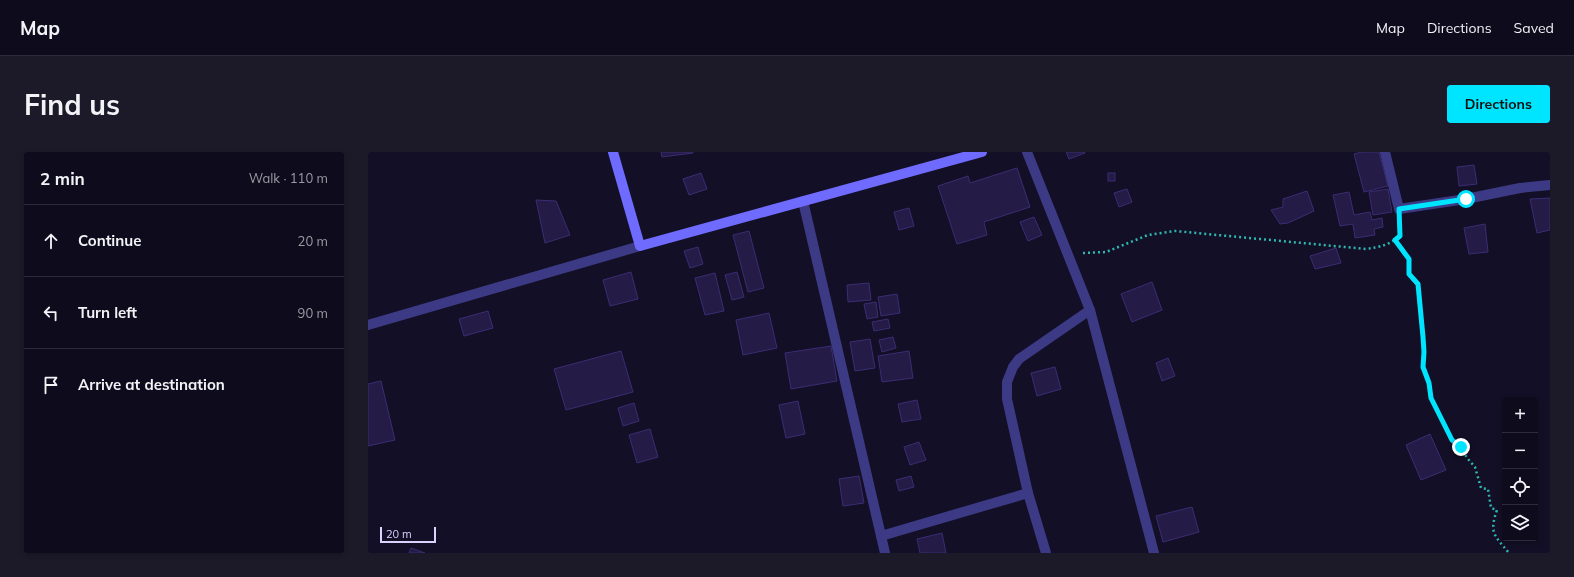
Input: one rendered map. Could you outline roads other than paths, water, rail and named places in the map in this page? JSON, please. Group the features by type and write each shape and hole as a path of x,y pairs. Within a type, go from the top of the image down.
{"street":[{"path":"613,152 640,246"},
{"path":"368,325 640,246 982,152"},
{"path":"1027,152 1090,310 1154,553"},
{"path":"1385,152 1399,209 1466,199 1520,188 1550,185"},
{"path":"803,201 885,553"},
{"path":"1046,553 1028,493 1007,399 1007,382 1019,359 1090,310"},
{"path":"881,536 1028,493"}]}
